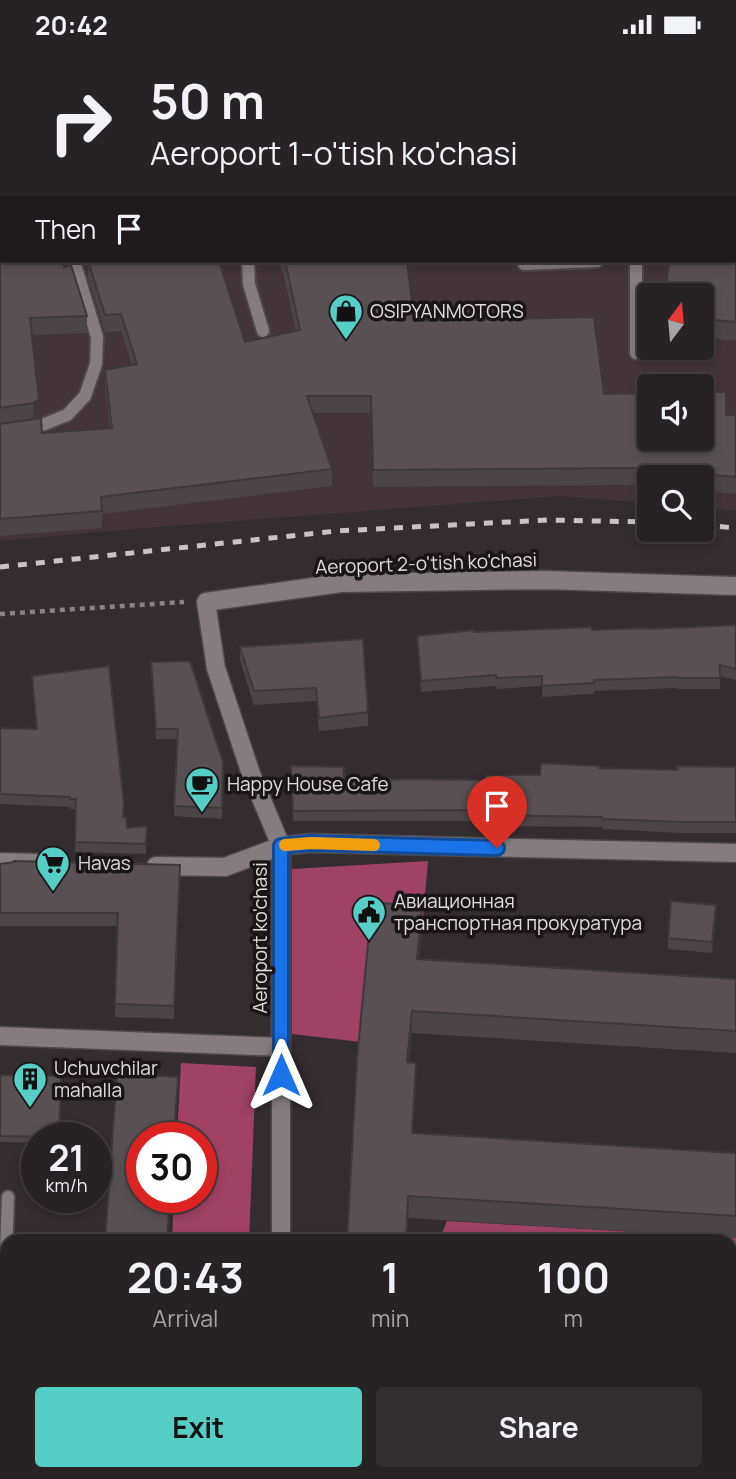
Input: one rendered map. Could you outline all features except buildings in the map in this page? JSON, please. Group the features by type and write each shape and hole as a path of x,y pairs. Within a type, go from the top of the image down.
{"street":[{"name":"Aeroport 2-o'tish ko'chasi","path":"206,602 341,583 544,580 736,586"},
{"path":"206,602 216,668 251,774 281,846"},
{"path":"145,865 225,867 281,846 311,843 736,853"},
{"name":"Aeroport ko'chasi","path":"281,846 281,1234"},
{"path":"0,862 53,863"},
{"path":"0,1036 281,1047"}],"lane":[{"path":"0,433 35,428 67,415 85,396 96,364 97,337 75,263"},
{"path":"248,263 249,284 263,331"},
{"path":"524,264 548,263"},
{"path":"636,263 636,353"},
{"path":"7,1234 8,1197"}],"path":[{"path":"0,614 206,602"}],"shaded area":[{"path":"0,263 736,263 736,511 714,509 714,465 637,465 637,502 558,496 0,541"},
{"path":"428,861 422,929 361,1042 292,1034 292,869"},
{"path":"181,1063 256,1067 249,1234 172,1234 173,1213 217,1213 217,1122 178,1122"},
{"path":"447,1221 668,1234 442,1234"}],"railway":[{"path":"0,567 337,531 547,520 637,522"},
{"path":"714,526 736,528"}],"slow traffic":[{"path":"285,845 374,845"}],"place":[{"name":"OSIPYANMOTORS","path":"346,341"},
{"name":"Happy House Cafe","path":"202,814"},
{"name":"Havas","path":"53,893"},
{"name":"Авиационная транспортная прокуратура","path":"369,942"},
{"name":"Uchuvchilar mahalla","path":"30,1109"}],"route":[{"path":"281,1075 281,846 311,843 497,848"}]}
